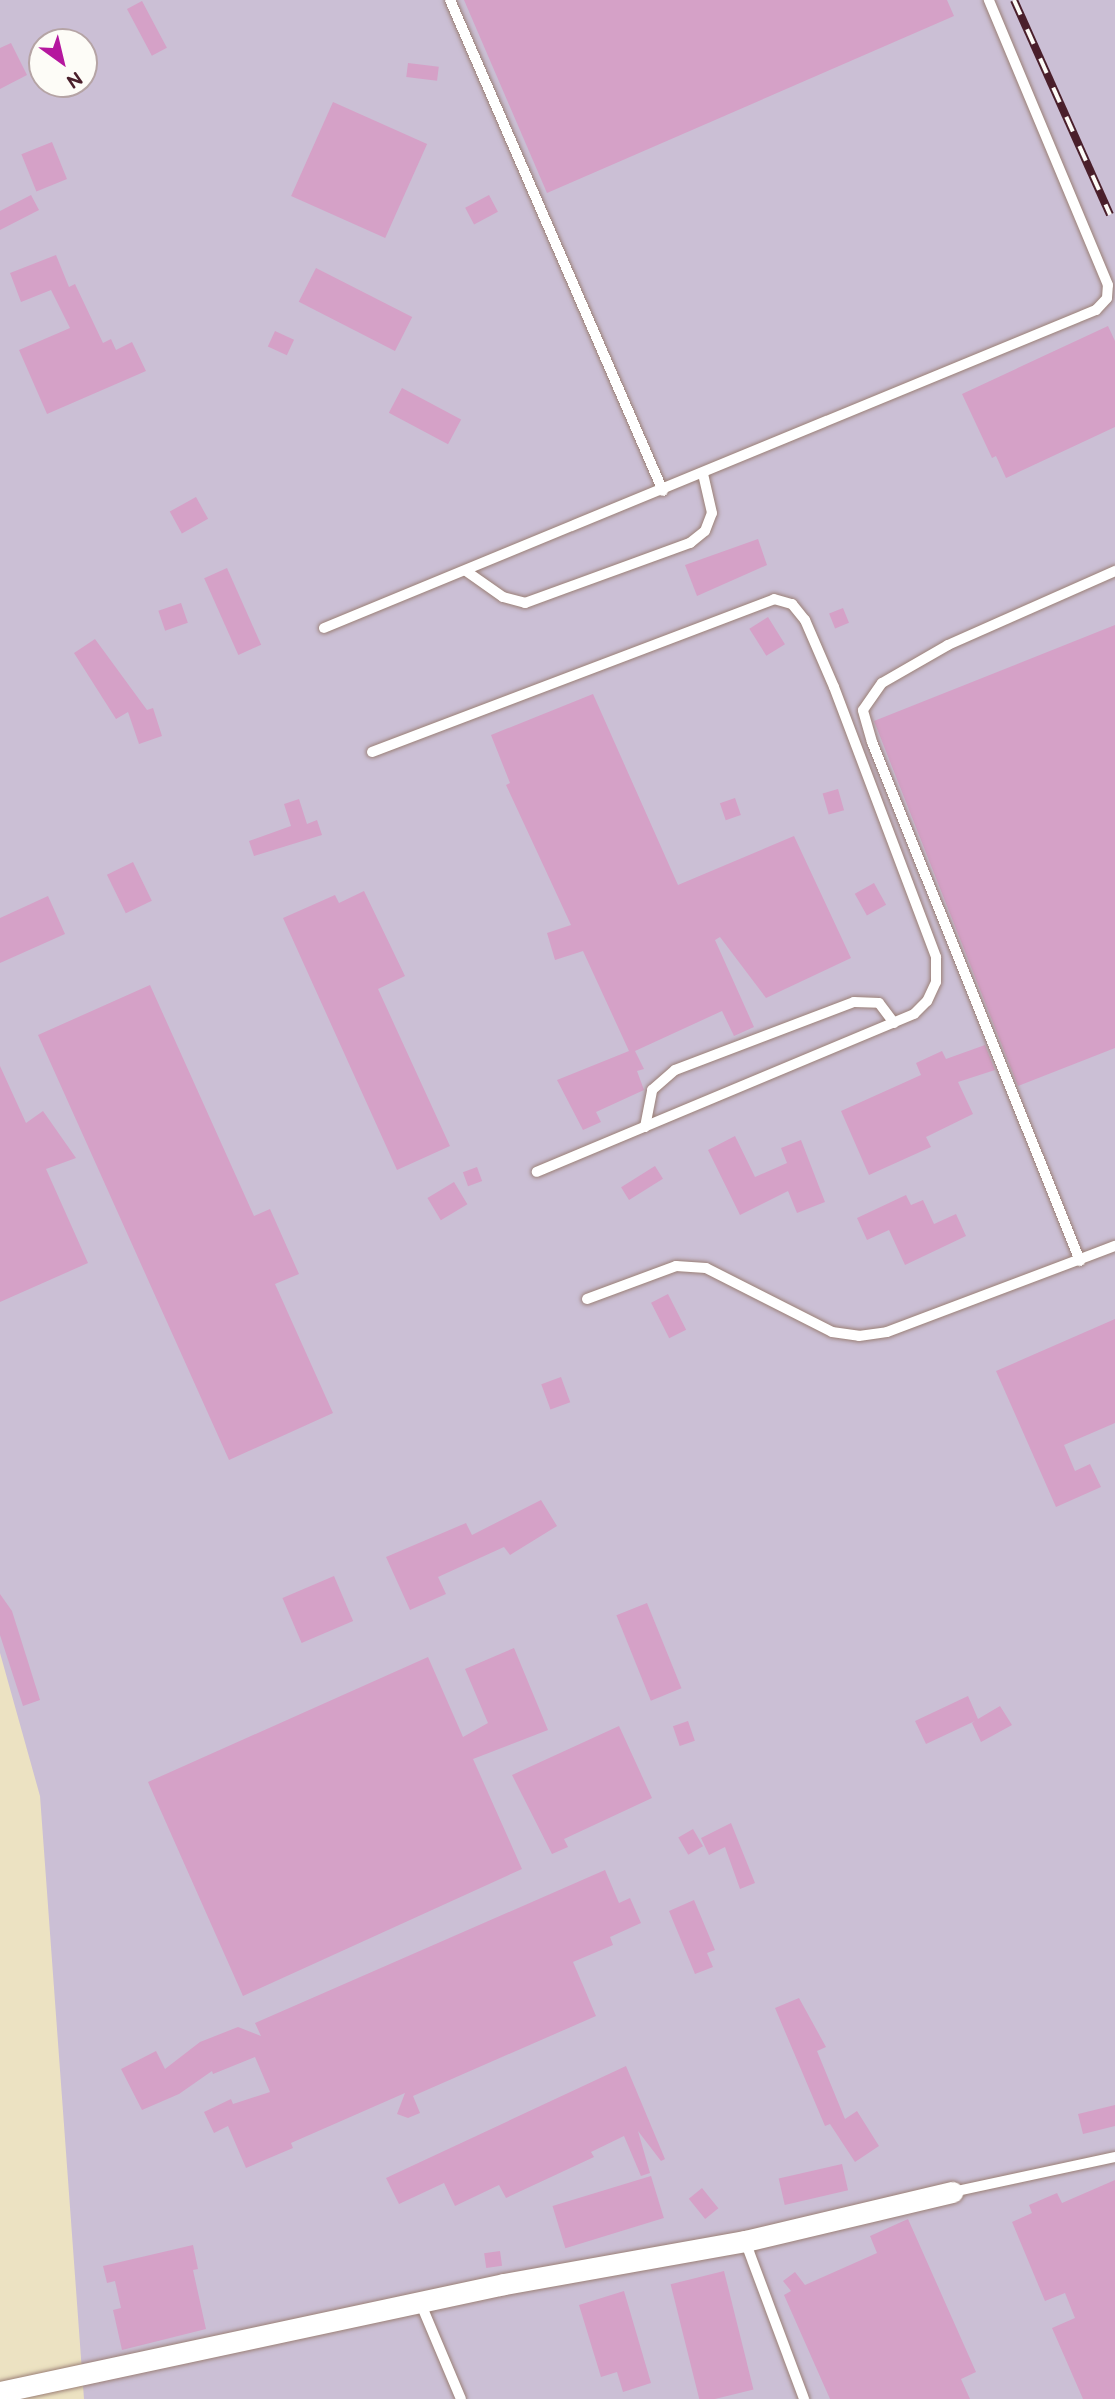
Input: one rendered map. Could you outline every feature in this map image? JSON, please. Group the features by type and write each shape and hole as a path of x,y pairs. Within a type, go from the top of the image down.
{"street":[{"path":"0,2392 420,2302 745,2241 953,2192"}],"lane":[{"path":"450,0 663,491"},
{"path":"324,628 703,475 1096,310 1107,298 1108,285 1100,260 989,0"},
{"path":"466,570 503,597 525,603 690,543 705,531 712,513 703,475"},
{"path":"1080,1261 872,742 863,710 882,683 947,645 1115,571"},
{"path":"373,752 774,599 792,604 804,620 834,687 936,957 936,982 927,1001 914,1014 894,1023 537,1172"},
{"path":"645,1127 652,1090 676,1070 854,1002 879,1003 894,1023"},
{"path":"587,1299 676,1266 706,1268 832,1332 859,1336 887,1332 1115,1246"},
{"path":"953,2192 1115,2157"},
{"path":"745,2241 804,2399"},
{"path":"420,2302 461,2399"}],"shaded area":[{"path":"0,0 1115,0 1115,2399 84,2399 40,1796 0,1653"}],"building":[{"path":"464,0 947,0 954,16 547,193"},
{"path":"142,1 167,48 152,56 127,9"},
{"path":"11,43 27,75 0,89 0,48"},
{"path":"408,63 439,67 437,81 406,77"},
{"path":"333,102 427,144 385,238 291,196"},
{"path":"52,142 67,179 36,191 21,154"},
{"path":"31,195 39,210 0,230 0,211"},
{"path":"489,195 498,212 474,224 465,208"},
{"path":"56,255 69,287 75,284 103,343 111,339 116,350 132,342 146,371 47,414 19,350 70,328 51,290 21,302 10,273"},
{"path":"316,268 412,317 395,351 299,302"},
{"path":"1108,326 1115,341 1115,427 1006,478 996,456 992,458 962,394"},
{"path":"275,331 294,340 287,355 268,346"},
{"path":"402,388 461,419 448,444 389,413"},
{"path":"196,497 208,519 182,533 170,512"},
{"path":"758,539 767,565 697,596 685,565"},
{"path":"227,568 261,645 238,655 204,578"},
{"path":"181,603 188,623 165,631 158,611"},
{"path":"843,608 849,623 835,628 829,614"},
{"path":"768,617 785,644 766,656 749,629"},
{"path":"1115,625 1115,1048 1018,1086 874,721"},
{"path":"95,639 147,710 153,708 162,736 139,744 128,712 116,719 74,653"},
{"path":"593,694 678,885 794,836 851,958 766,998 720,937 715,940 754,1027 734,1036 722,1011 635,1051 644,1069 637,1071 644,1090 596,1112 601,1122 583,1130 557,1080 629,1051 583,951 555,960 547,933 571,925 506,785 510,783 491,735"},
{"path":"838,789 844,810 829,815 823,793"},
{"path":"735,798 741,815 726,820 720,803"},
{"path":"299,799 307,824 317,820 322,835 254,856 249,841 291,826 284,804"},
{"path":"133,862 152,901 126,913 107,875"},
{"path":"874,883 886,905 867,916 855,894"},
{"path":"364,891 405,976 378,989 450,1146 397,1170 283,918 335,895 339,903"},
{"path":"48,896 65,934 0,963 0,918"},
{"path":"150,985 254,1216 270,1209 299,1274 275,1284 333,1413 229,1460 38,1035"},
{"path":"985,1045 995,1070 958,1082 973,1114 926,1137 931,1147 869,1175 841,1111 921,1075 916,1063 942,1051 946,1059"},
{"path":"0,1066 26,1123 43,1111 76,1158 46,1169 88,1263 0,1302"},
{"path":"735,1136 755,1177 787,1163 781,1148 801,1140 825,1202 797,1213 788,1191 740,1215 708,1150"},
{"path":"655,1166 663,1179 629,1200 621,1187"},
{"path":"477,1167 482,1181 468,1186 463,1172"},
{"path":"454,1182 467,1204 441,1220 427,1198"},
{"path":"906,1195 911,1205 923,1200 934,1224 956,1214 966,1236 905,1265 889,1230 867,1240 857,1218"},
{"path":"668,1294 686,1330 669,1338 651,1303"},
{"path":"1115,1319 1115,1423 1064,1445 1075,1471 1090,1464 1101,1487 1056,1507 996,1371"},
{"path":"561,1377 570,1402 551,1410 541,1384"},
{"path":"541,1500 557,1526 510,1555 504,1547 438,1577 446,1594 410,1610 386,1557 466,1523 472,1535"},
{"path":"334,1576 353,1621 302,1643 282,1598"},
{"path":"0,1594 12,1611 40,1700 23,1706 0,1635"},
{"path":"647,1603 681,1688 651,1701 616,1615"},
{"path":"514,1648 548,1730 473,1759 522,1869 243,1996 148,1782 428,1657 463,1737 488,1723 465,1669"},
{"path":"968,1696 978,1719 1000,1706 1012,1725 981,1742 972,1723 975,1721 926,1744 915,1721"},
{"path":"688,1721 695,1741 680,1746 673,1726"},
{"path":"619,1726 652,1798 564,1839 568,1847 552,1854 512,1775"},
{"path":"731,1823 755,1883 740,1889 725,1847 709,1855 701,1838"},
{"path":"693,1829 703,1846 688,1855 678,1838"},
{"path":"605,1870 619,1903 630,1898 641,1923 610,1937 613,1945 573,1962 596,2016 413,2096 420,2113 408,2118 397,2114 405,2093 291,2143 293,2148 246,2168 228,2126 214,2133 204,2112 231,2099 233,2104 270,2092 255,2057 213,2074 212,2071 179,2094 142,2110 121,2069 156,2051 165,2069 200,2042 238,2027 261,2036 255,2023"},
{"path":"694,1900 715,1950 707,1953 713,1967 695,1974 669,1911"},
{"path":"799,1998 826,2047 817,2051 845,2119 857,2111 879,2146 855,2162 830,2124 825,2126 775,2008"},
{"path":"626,2066 665,2159 661,2161 638,2131 650,2173 641,2176 624,2136 591,2152 594,2157 506,2198 499,2185 455,2206 444,2183 399,2204 386,2178"},
{"path":"1115,2105 1115,2126 1083,2134 1078,2114"},
{"path":"842,2164 848,2190 785,2205 779,2179"},
{"path":"651,2176 664,2218 565,2248 553,2206"},
{"path":"1115,2180 1115,2399 1083,2399 1052,2328 1075,2318 1065,2293 1045,2301 1012,2222 1032,2213 1029,2205 1057,2193 1062,2203"},
{"path":"702,2188 718,2208 705,2219 689,2199"},
{"path":"908,2219 976,2372 961,2379 970,2399 830,2399 784,2295 791,2291 783,2281 795,2272 805,2285 877,2253 870,2236"},
{"path":"193,2245 198,2269 193,2270 206,2329 122,2350 113,2310 121,2308 115,2281 107,2283 103,2266"},
{"path":"500,2251 502,2266 486,2268 484,2253"},
{"path":"724,2271 754,2389 715,2399 699,2399 671,2284"},
{"path":"624,2291 651,2383 623,2392 617,2372 601,2377 579,2305"}],"railway":[{"path":"1014,0 1110,215"}]}
